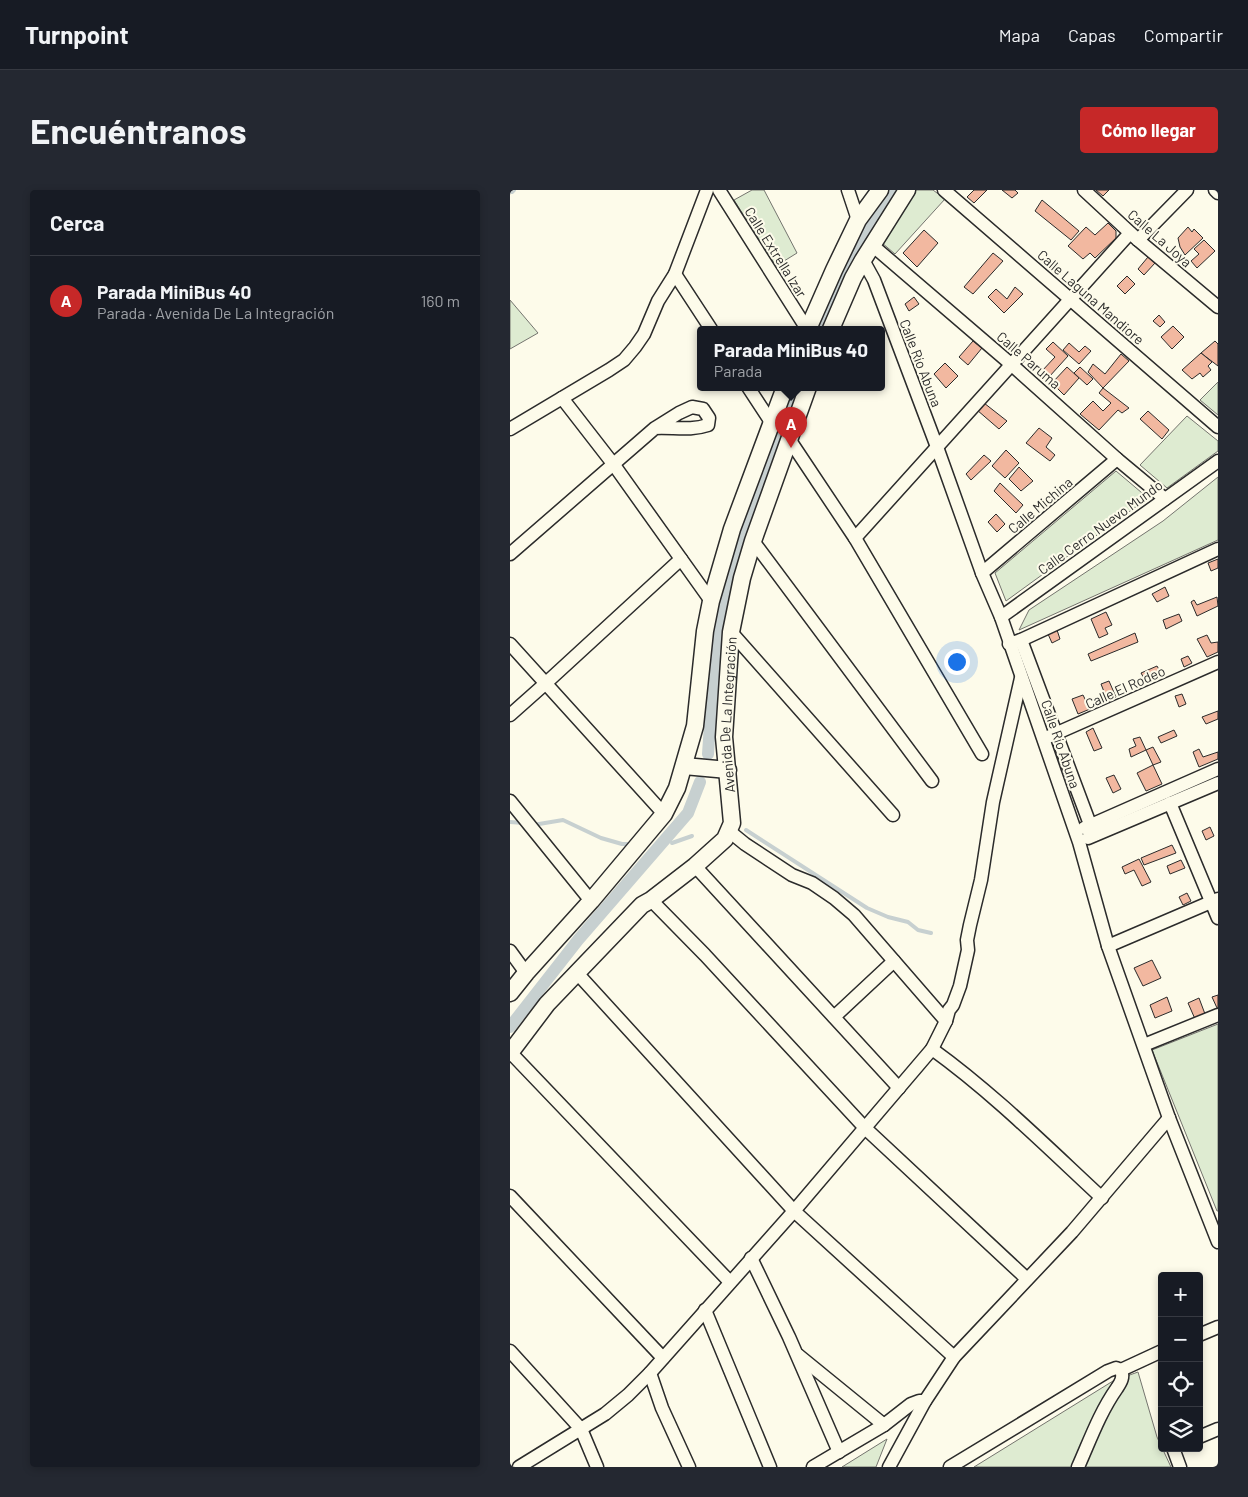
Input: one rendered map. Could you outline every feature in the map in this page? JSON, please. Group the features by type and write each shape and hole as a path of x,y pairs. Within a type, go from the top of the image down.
{"main road":[{"path":"808,326 858,220 880,190"},
{"path":"832,326 853,278 906,190"},
{"name":"Avenida De La Integración","path":"510,993 664,814 677,788 695,726 705,631 711,601 732,529 783,391"},
{"name":"Avenida De La Integración","path":"729,831 732,823 732,814 724,737 731,632 742,578 753,541 807,391"},
{"path":"684,766 728,770"},
{"path":"510,1052 547,1004 642,905 652,900 695,866 725,839 729,831"}],"street":[{"path":"510,429 609,370 624,360 629,354 644,334 658,301 675,274 707,190"},
{"name":"Calle Extrella Izar","path":"719,190 805,326"},
{"path":"848,190 858,220"},
{"name":"Calle Laguna Mandiore","path":"944,190 1218,428"},
{"name":"Calle La Joya","path":"1084,190 1134,236 1218,307"},
{"path":"855,538 1071,299 1134,236 1187,190"},
{"path":"1215,190 1218,193"},
{"name":"Calle Paruma","path":"872,245 1012,364 1164,499"},
{"name":"Calle Río Abuna","path":"863,260 874,280 982,573 1001,617 1015,642 1021,678 1077,837 1108,946 1170,1118 1214,1220 1218,1242"},
{"path":"675,274 709,326"},
{"path":"751,391 771,422"},
{"path":"562,398 614,465 711,601"},
{"path":"510,554 655,428"},
{"path":"789,439 855,538 982,754"},
{"name":"Calle Michina","path":"982,573 1117,459"},
{"name":"Calle Cerro Nuevo Mundo","path":"1001,617 1218,462"},
{"path":"753,541 932,781"},
{"path":"1092,830 1056,734 1015,642 1218,549"},
{"path":"510,715 681,559"},
{"path":"731,632 893,815"},
{"path":"510,644 664,814"},
{"name":"Calle El Rodeo","path":"1044,739 1218,662"},
{"path":"519,1467 604,1414 628,1395 650,1373 794,1211 932,1049 953,1005 962,977 968,950 967,940 981,880 993,802 1021,678"},
{"path":"1077,837 1218,769"},
{"path":"1092,830 1170,803 1218,783"},
{"path":"510,801 591,901"},
{"path":"1170,803 1215,900 1218,918"},
{"path":"729,831 792,875 812,883 854,915 946,1021"},
{"path":"695,866 899,1088"},
{"path":"652,900 865,1128 1027,1279"},
{"path":"1108,946 1215,900"},
{"path":"510,951 526,973"},
{"path":"834,1016 894,961"},
{"path":"576,973 794,1211 954,1357"},
{"path":"1144,1045 1218,1015"},
{"path":"932,1049 994,1098 1102,1198"},
{"path":"510,1052 730,1282"},
{"path":"889,1467 925,1401 954,1357 1102,1198 1170,1118"},
{"path":"510,1196 663,1358"},
{"path":"751,1258 839,1452"},
{"path":"705,1310 770,1467"},
{"path":"1203,1333 1218,1326"},
{"path":"510,1351 580,1429 597,1467"},
{"path":"796,1354 884,1425"},
{"path":"950,1467 1108,1371 1116,1368 1121,1370 1158,1354"},
{"path":"1078,1467 1105,1404 1121,1381 1123,1374 1121,1370"},
{"path":"650,1373 662,1408 689,1467"},
{"path":"813,1467 884,1425 911,1404 925,1401"},
{"path":"1203,1435 1218,1429"},
{"path":"1174,1452 1180,1467"}],"green space":[{"path":"752,190 764,190 797,253 776,266 734,200"},
{"path":"914,190 933,190 945,199 895,254 881,242"},
{"path":"510,300 538,333 510,349"},
{"path":"1218,382 1218,415 1200,400"},
{"path":"1187,416 1218,441 1218,451 1167,488 1140,465"},
{"path":"1116,471 1148,498 1006,601 995,573"},
{"path":"1218,477 1218,540 1019,630 1029,610 1163,521"},
{"path":"1218,1024 1218,1211 1217,1211 1152,1050"},
{"path":"1138,1372 1158,1439 1158,1452 1164,1452 1171,1467 974,1467 1113,1381"},
{"path":"887,1439 876,1467 842,1467"}],"building":[{"path":"974,190 987,190 974,203 967,197"},
{"path":"1002,190 1015,190 1018,193 1012,198"},
{"path":"1096,190 1109,190 1103,196"},
{"path":"1042,200 1079,231 1071,240 1035,211"},
{"path":"1108,223 1116,231 1116,238 1095,258 1090,253 1083,259 1068,246 1086,227 1095,235"},
{"path":"1188,227 1192,232 1194,229 1203,238 1185,255 1180,247 1178,238"},
{"path":"924,230 938,243 917,267 903,253"},
{"path":"1204,240 1215,251 1197,268 1191,261 1199,254 1194,249"},
{"path":"993,253 1003,261 973,294 964,287"},
{"path":"1148,257 1155,263 1144,275 1138,269"},
{"path":"1127,276 1135,284 1125,294 1117,286"},
{"path":"1015,287 1023,294 1004,313 988,297 996,289 1007,299"},
{"path":"914,297 919,304 909,311 905,304"},
{"path":"1159,315 1165,322 1160,327 1153,321"},
{"path":"1173,326 1184,337 1172,349 1161,337"},
{"path":"973,341 982,348 968,365 959,357"},
{"path":"1215,341 1218,344 1218,366 1201,353"},
{"path":"1053,342 1068,356 1049,377 1041,372 1055,357 1046,349"},
{"path":"1069,343 1079,352 1085,346 1091,351 1079,364 1063,350"},
{"path":"1201,353 1212,362 1208,366 1211,370 1203,377 1200,373 1192,379 1182,370"},
{"path":"1121,354 1129,361 1103,388 1088,372 1093,364 1105,374"},
{"path":"945,363 958,376 946,388 934,374"},
{"path":"1067,367 1079,378 1064,395 1052,383"},
{"path":"1080,367 1093,379 1087,385 1074,373"},
{"path":"1103,388 1129,408 1122,413 1118,410 1099,430 1080,414 1093,401 1103,411 1111,403 1099,393"},
{"path":"984,403 1007,421 999,429 977,410"},
{"path":"1148,411 1169,430 1162,439 1140,419"},
{"path":"1039,428 1052,438 1046,447 1055,455 1050,461 1026,443"},
{"path":"1006,450 1019,463 1005,478 992,466"},
{"path":"984,455 991,461 971,480 966,474"},
{"path":"1019,467 1033,481 1021,491 1009,479"},
{"path":"1000,483 1023,505 1016,513 994,491"},
{"path":"996,514 1005,524 997,532 988,522"},
{"path":"1218,559 1218,568 1211,571 1208,563"},
{"path":"1165,587 1169,596 1157,602 1152,594"},
{"path":"1217,597 1218,606 1197,616 1191,602 1194,600 1197,605"},
{"path":"1106,612 1112,625 1105,628 1108,634 1099,638 1091,619"},
{"path":"1179,614 1182,621 1166,629 1163,620"},
{"path":"1057,630 1060,639 1052,643 1048,634"},
{"path":"1135,633 1138,642 1091,661 1088,654"},
{"path":"1207,635 1211,643 1218,642 1218,652 1207,657 1197,639"},
{"path":"1188,656 1192,663 1184,667 1181,659"},
{"path":"1157,666 1161,673 1145,680 1141,673"},
{"path":"1109,681 1116,697 1108,702 1101,684"},
{"path":"1182,694 1186,704 1179,707 1175,696"},
{"path":"1083,695 1090,709 1078,714 1072,699"},
{"path":"1218,711 1218,719 1206,724 1202,717"},
{"path":"1093,728 1102,748 1094,751 1086,732"},
{"path":"1174,730 1177,736 1161,743 1158,737"},
{"path":"1140,737 1146,750 1131,757 1129,749 1136,746 1133,739"},
{"path":"1153,747 1161,762 1153,765 1146,750"},
{"path":"1199,749 1203,757 1218,752 1218,759 1199,767 1193,752"},
{"path":"1153,765 1162,784 1146,791 1137,773"},
{"path":"1114,775 1121,789 1113,793 1106,778"},
{"path":"1210,827 1214,836 1206,840 1202,831"},
{"path":"1172,845 1176,853 1144,865 1141,858"},
{"path":"1139,859 1151,882 1142,886 1134,870 1125,874 1122,867"},
{"path":"1181,860 1185,868 1170,874 1167,866"},
{"path":"1187,893 1191,901 1183,905 1179,897"},
{"path":"1152,960 1161,978 1143,986 1134,968"},
{"path":"1218,995 1218,1008 1217,1008 1212,997"},
{"path":"1167,997 1172,1011 1155,1018 1150,1005"},
{"path":"1199,998 1205,1014 1195,1019 1188,1003"}],"waterway":[{"path":"818,326 842,275 893,190"},
{"path":"708,754 715,651 727,593 747,523 796,391"},
{"path":"510,1027 578,940 688,813 700,782"},
{"path":"533,825 563,820 601,838 622,844 633,844"},
{"path":"510,822 523,823"},
{"path":"746,830 867,908 888,917 908,922 918,930 931,933"},
{"path":"672,843 692,836"}],"place":[{"name":"Parada MiniBus 40","path":"791,448"}]}
